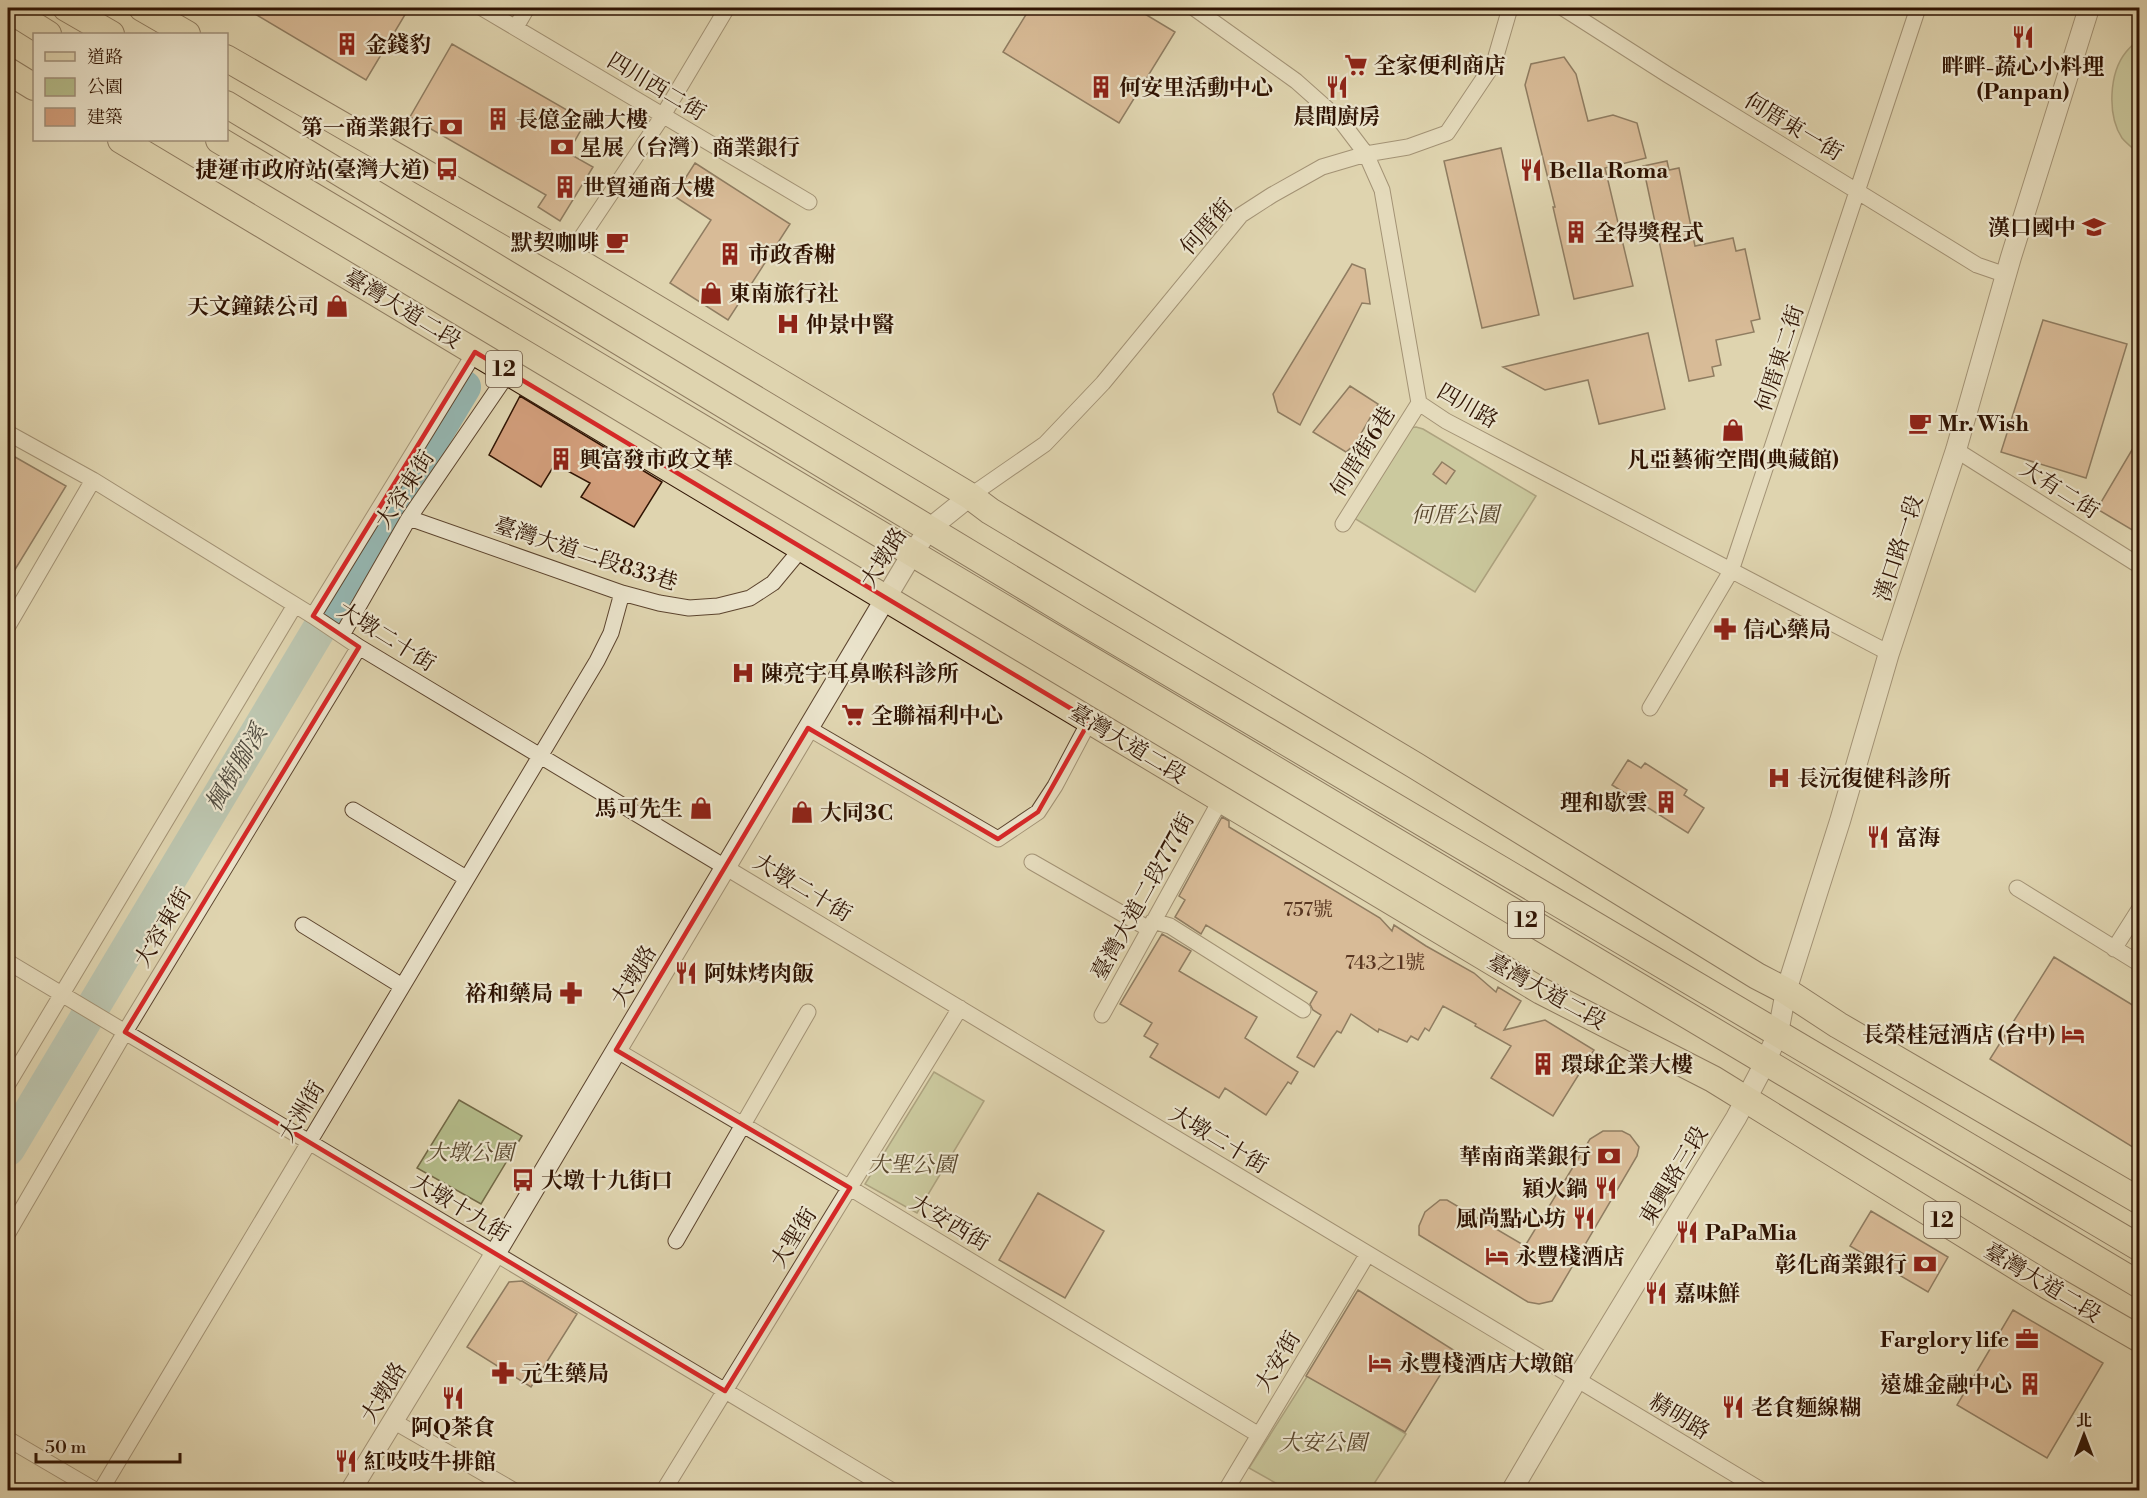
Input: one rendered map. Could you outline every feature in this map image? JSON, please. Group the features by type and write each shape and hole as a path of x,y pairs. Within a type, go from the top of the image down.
{"main road":[{"path":"66,8 109,33"},
{"path":"142,8 185,33"},
{"path":"8,9 46,33"},
{"path":"228,59 569,256 1365,735 1757,976 1786,991 1838,1026 2139,1201"},
{"path":"8,71 33,86"},
{"name":"12","path":"228,105 929,529 2139,1248"},
{"name":"臺灣大道二段","path":"124,141 1541,991 1713,1079 2048,1286 2139,1339"},
{"name":"臺灣大道二段","path":"221,141 2139,1285"}],"street":[{"name":"四川西二街","path":"482,8 662,117 809,202"},
{"path":"516,27 527,8"},
{"path":"569,256 662,117 727,8"},
{"name":"四川路","path":"1194,8 1296,81 1341,121 1366,154 1382,190 1419,403 1446,421 1889,653"},
{"name":"何厝街","path":"970,496 1045,444 1103,383 1241,215 1322,167 1366,154 1408,147 1447,133 1494,63 1510,8"},
{"name":"何厝東一街","path":"1563,8 1977,265 2006,275"},
{"name":"何厝東二街","path":"1650,708 1731,571 1918,8"},
{"name":"漢口路一段","path":"1745,1100 1778,1033 1786,991 1840,821 1889,653 1956,450 2006,275 2090,8"},
{"name":"大容東街","path":"313,616 476,352"},
{"name":"大容東街","path":"342,634 409,518 509,372"},
{"name":"何厝街6巷","path":"1343,524 1419,403"},
{"name":"大墩二十街","path":"8,433 93,480 342,634 359,647 1576,1381"},
{"name":"大有二街","path":"1956,450 2139,566"},
{"path":"8,626 93,480"},
{"name":"大墩路","path":"351,1491 495,1254 912,554 929,529 970,496"},
{"name":"臺灣大道二段833巷","path":"409,518 622,593 689,608 718,606 750,598 773,583 802,548"},
{"name":"大洲街","path":"101,1491 597,661 611,633 622,593"},
{"path":"8,1084 295,605"},
{"name":"大容東街","path":"8,1233 125,1032 359,647"},
{"path":"808,728 998,839 1038,812 1090,720"},
{"name":"臺灣大道二段777街","path":"1101,1015 1221,799"},
{"path":"353,810 466,878"},
{"path":"1032,862 1151,925 1170,926 1303,1010"},
{"path":"2017,888 2139,964"},
{"path":"2114,949 2139,908"},
{"path":"303,925 402,986"},
{"name":"大墩十九街","path":"8,962 887,1490"},
{"name":"大聖街","path":"664,1491 960,1008"},
{"path":"676,1241 808,1012"},
{"name":"大安西街","path":"616,1050 850,1188 1259,1435"},
{"name":"東興路三段","path":"1512,1491 1745,1100"},
{"name":"大安街","path":"1226,1491 1367,1255"},
{"name":"精明路","path":"1576,1381 1761,1491"},
{"path":"393,1421 513,1491"},
{"path":"8,1439 95,1491"}],"highlighted area":[{"path":"475,352 1090,720 1038,812 998,839 808,728 616,1050 850,1188 725,1391 125,1032 359,647 313,616"}],"green space":[{"path":"2139,38 2139,154 2122,138 2117,129 2112,94 2113,82 2120,61"},
{"name":"何厝公園","path":"1416,427 1536,496 1475,592 1354,518 1410,428"},
{"name":"大聖公園","path":"934,1072 984,1101 917,1213 865,1184"},
{"name":"大墩公園","path":"459,1100 522,1136 481,1204 417,1168"},
{"name":"大安公園","path":"1308,1375 1406,1434 1370,1490 1288,1490 1249,1468"}],"building":[{"name":"金錢豹","path":"245,8 409,8 366,80"},
{"name":"何安里活動中心","path":"1030,8 1135,8 1175,32 1119,123 1003,52"},
{"name":"長億金融大樓","path":"452,44 586,121 568,153 593,167 560,221 538,207 546,195 410,117"},
{"path":"1564,57 1576,74 1588,121 1613,115 1637,123 1646,158 1605,168 1633,286 1574,299 1553,207 1555,207 1525,85 1531,64"},
{"path":"1501,148 1539,315 1482,328 1444,161"},
{"path":"1667,161 1669,170 1679,168 1695,246 1733,238 1736,251 1745,249 1760,319 1751,321 1754,332 1716,340 1721,365 1712,367 1714,376 1689,381 1643,166"},
{"name":"市政香榭","path":"695,163 790,224 728,320 670,283 711,220 674,196"},
{"path":"1352,264 1365,269 1370,304 1362,303 1300,425 1278,412 1273,394"},
{"path":"2043,320 2127,344 2086,478 2001,452"},
{"path":"1648,333 1665,409 1599,424 1588,380 1545,390 1503,367"},
{"path":"1350,386 1378,404 1355,444 1346,452 1313,432"},
{"name":"興富發市政文華","path":"520,396 662,482 634,527 581,497 590,483 555,464 541,487 489,455"},
{"path":"2139,438 2139,534 2097,509"},
{"path":"8,453 66,486 8,581"},
{"path":"1442,462 1455,471 1446,484 1433,474"},
{"name":"理和歇雲","path":"1628,760 1641,768 1645,763 1687,790 1684,795 1704,808 1688,833 1612,785"},
{"path":"1222,817 1229,821 1229,827 1380,918 1392,931 1394,925 1474,973 1496,992 1498,987 1521,1001 1504,1030 1545,1020 1594,1050 1553,1116 1491,1078 1511,1046 1443,1006 1429,1031 1425,1028 1418,1040 1411,1036 1407,1042 1379,1029 1378,1032 1351,1014 1341,1033 1337,1031 1314,1067 1297,1057 1321,1015 1313,1010 1310,1004 1317,992 1206,925 1201,934 1175,917 1185,900 1179,896"},
{"path":"1162,934 1191,951 1179,971 1257,1017 1245,1038 1298,1072 1291,1084 1288,1082 1266,1115 1225,1088 1219,1098 1150,1057 1158,1044 1144,1036 1152,1023 1120,1004"},
{"name":"長榮桂冠酒店 (台中)","path":"2054,957 2139,1009 2139,1151 1990,1059"},
{"path":"1603,1131 1622,1131 1630,1135 1639,1147 1637,1156 1552,1301 1539,1304 1528,1302 1419,1235 1419,1226 1425,1212 1440,1200 1447,1200 1525,1246 1590,1139"},
{"path":"1038,1193 1104,1231 1065,1298 999,1260"},
{"path":"1871,1211 1948,1257 1928,1292 1850,1246"},
{"path":"522,1281 577,1314 531,1387 467,1347 509,1282"},
{"name":"永豐棧酒店大墩館","path":"1358,1290 1455,1351 1405,1432 1306,1376"},
{"name":"遠雄金融中心","path":"2013,1310 2103,1363 2047,1458 1957,1405"}],"waterway":[{"name":"楓樹腳溪","path":"8,1149 464,387"}],"place":[{"name":"畔畔-蔬心小料理 (Panpan)","path":"2023,37"},
{"name":"金錢豹","path":"347,44"},
{"name":"全家便利商店","path":"1356,65"},
{"name":"何安里活動中心","path":"1101,87"},
{"name":"晨間廚房","path":"1337,87"},
{"name":"長億金融大樓","path":"498,119"},
{"name":"第一商業銀行","path":"451,127"},
{"name":"星展（台灣）商業銀行","path":"562,147"},
{"name":"捷運市政府站(臺灣大道)","path":"447,169"},
{"name":"Bella Roma","path":"1531,170"},
{"name":"世貿通商大樓","path":"565,187"},
{"name":"漢口國中","path":"2094,227"},
{"name":"全得獎程式","path":"1576,232"},
{"name":"默契咖啡","path":"617,242"},
{"name":"市政香榭","path":"730,254"},
{"name":"東南旅行社","path":"711,293"},
{"name":"天文鐘錶公司","path":"337,306"},
{"name":"仲景中醫","path":"788,324"},
{"name":"Mr. Wish","path":"1920,423"},
{"name":"凡亞藝術空間(典藏館)","path":"1733,430"},
{"name":"興富發市政文華","path":"561,459"},
{"name":"信心藥局","path":"1725,629"},
{"name":"陳亮宇耳鼻喉科診所","path":"743,673"},
{"name":"全聯福利中心","path":"853,715"},
{"name":"長沅復健科診所","path":"1779,778"},
{"name":"理和歇雲","path":"1666,802"},
{"name":"馬可先生","path":"701,808"},
{"name":"大同3C","path":"802,812"},
{"name":"富海","path":"1878,837"},
{"name":"阿妹烤肉飯","path":"686,973"},
{"name":"裕和藥局","path":"571,993"},
{"name":"長榮桂冠酒店 (台中)","path":"2073,1034"},
{"name":"環球企業大樓","path":"1543,1064"},
{"name":"華南商業銀行","path":"1609,1156"},
{"name":"大墩十九街口","path":"523,1180"},
{"name":"穎火鍋","path":"1606,1188"},
{"name":"風尚點心坊","path":"1584,1218"},
{"name":"PaPaMia","path":"1687,1232"},
{"name":"永豐棧酒店","path":"1497,1256"},
{"name":"彰化商業銀行","path":"1925,1264"},
{"name":"嘉味鮮","path":"1656,1293"},
{"name":"Farglory life","path":"2027,1339"},
{"name":"永豐棧酒店大墩館","path":"1380,1363"},
{"name":"元生藥局","path":"503,1373"},
{"name":"遠雄金融中心","path":"2030,1384"},
{"name":"阿Q茶食","path":"453,1398"},
{"name":"老食麵線糊","path":"1733,1407"},
{"name":"紅吱吱牛排館","path":"346,1461"}]}
